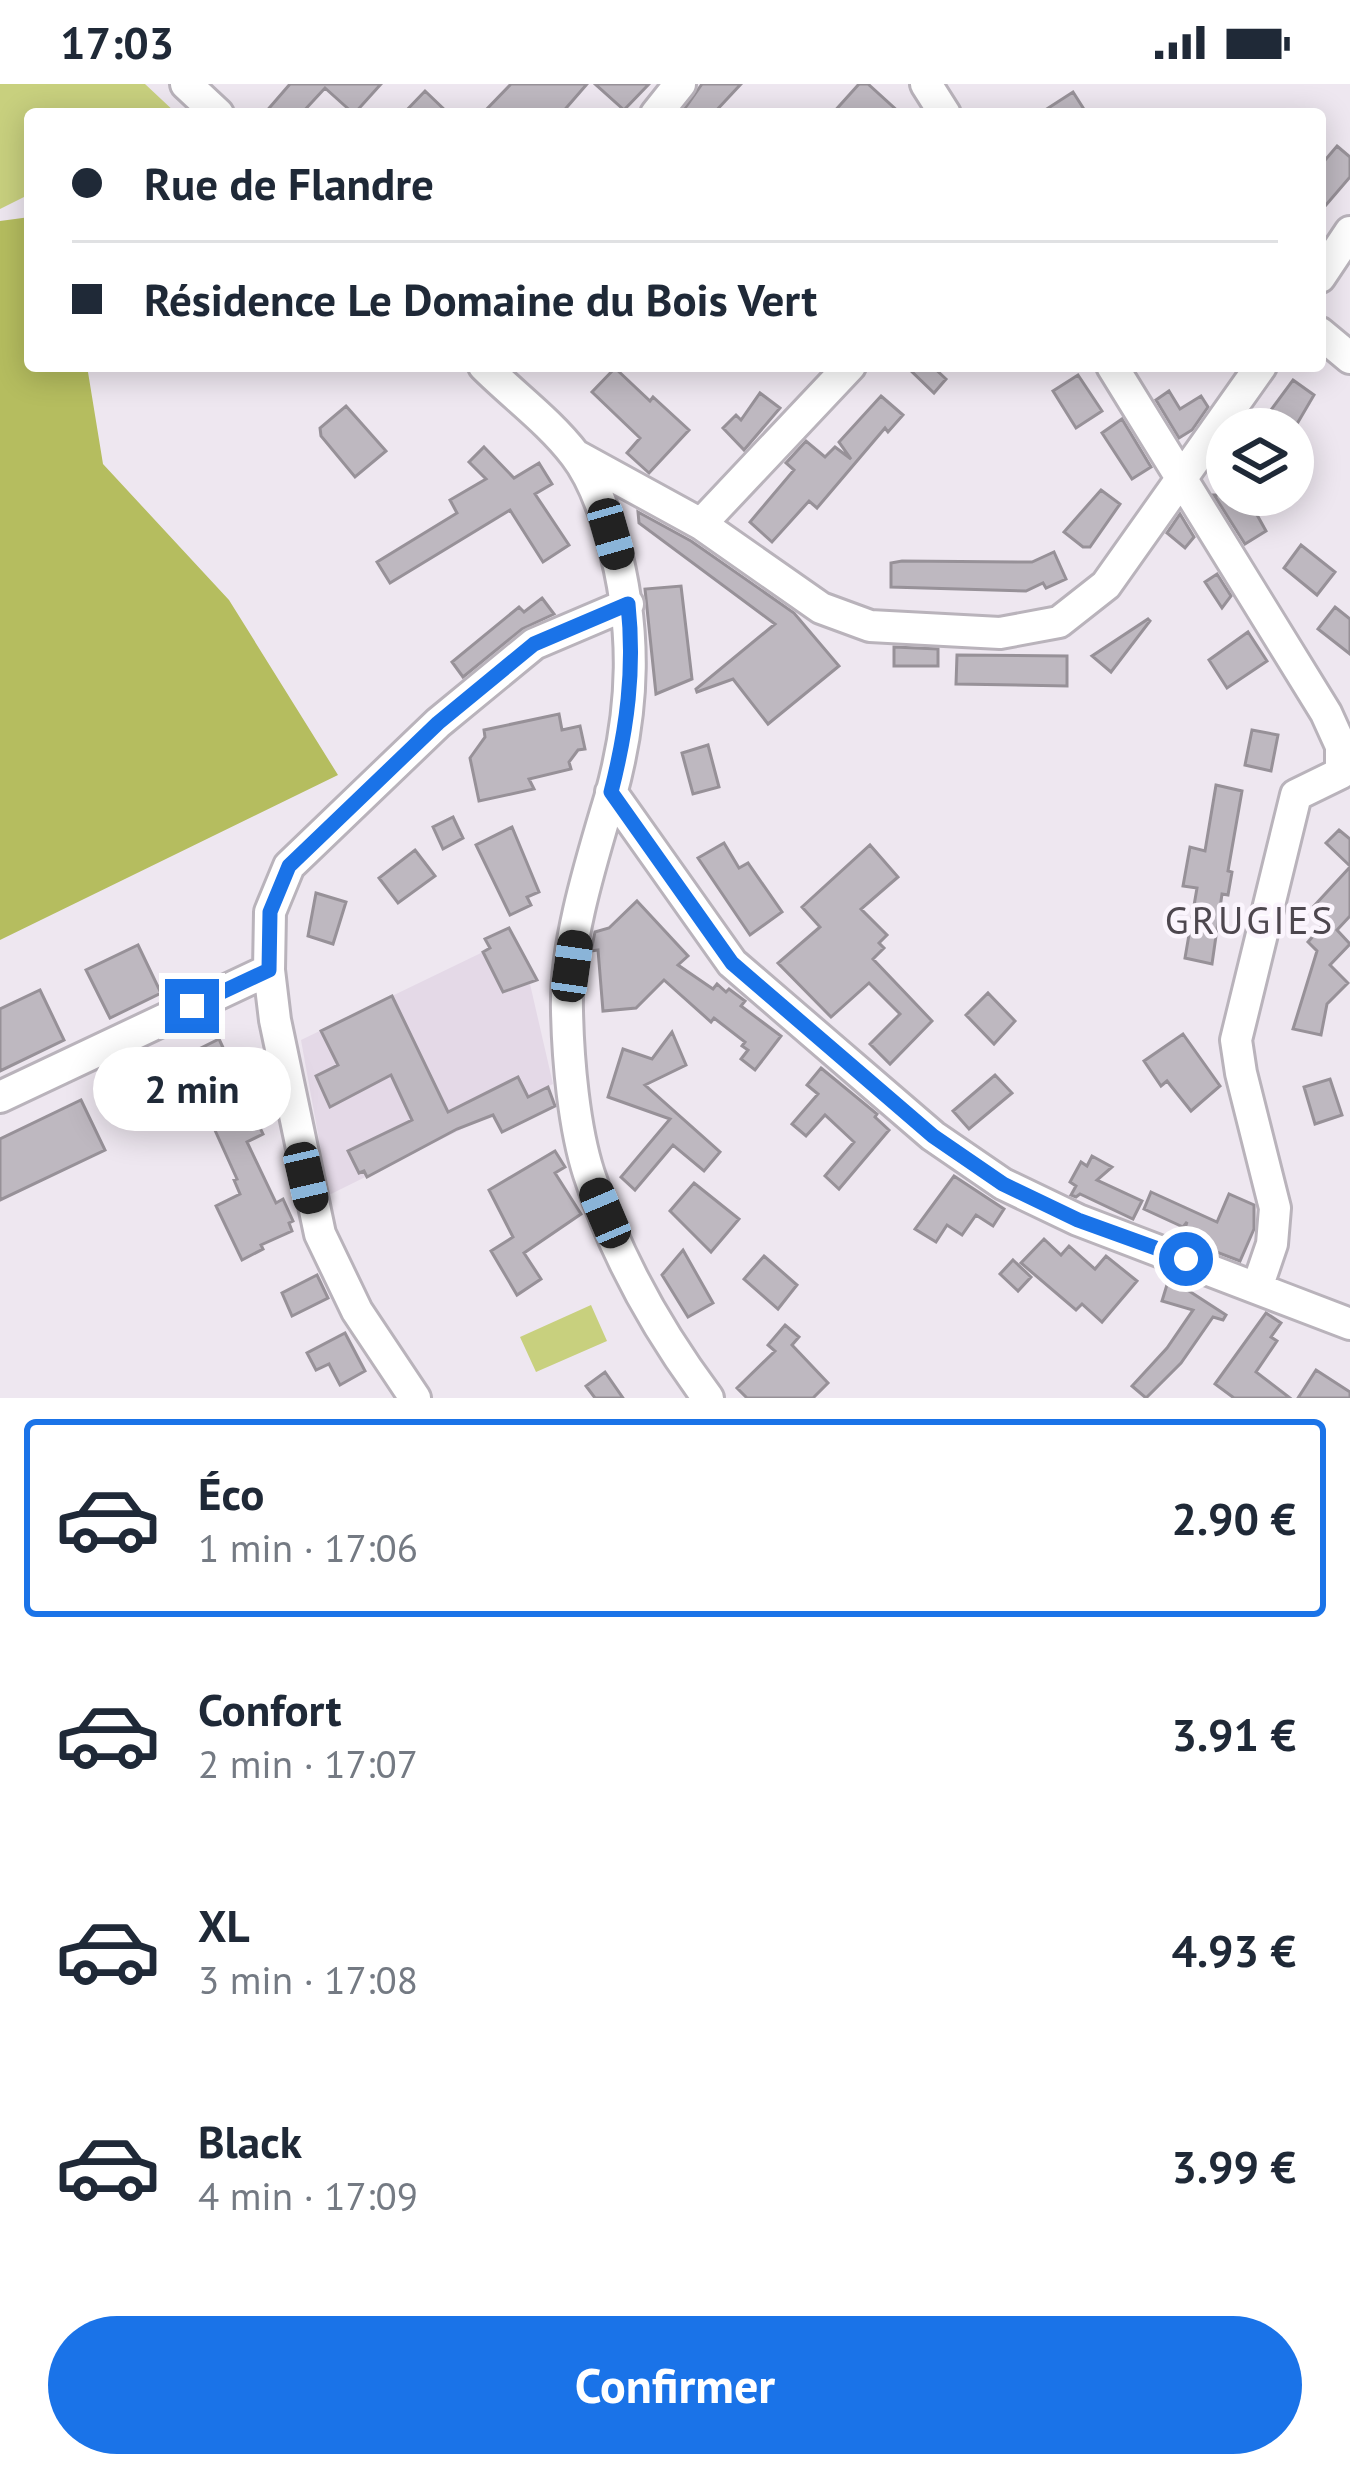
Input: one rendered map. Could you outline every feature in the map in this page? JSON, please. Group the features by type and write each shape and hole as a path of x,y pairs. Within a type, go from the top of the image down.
{"street":[{"path":"186,84 212,108"},
{"path":"661,108 680,84"},
{"path":"1326,268 1350,232"},
{"path":"1326,338 1350,358"},
{"path":"490,372 575,455 701,524 821,608 871,626 1000,633 1059,622 1106,585 1257,372"},
{"path":"701,524 844,372"},
{"path":"1116,372 1326,713 1341,746 1345,773 1296,795 1236,1040 1275,1208 1271,1244 1258,1286"},
{"path":"575,455 603,508 628,604 631,685 626,732 584,883 566,1008 574,1094 588,1172 622,1253 655,1324 708,1398"},
{"path":"415,1398 357,1311 320,1234 275,1020 269,970 270,912 289,866 438,723 534,644 628,604"},
{"path":"611,792 732,963 933,1136 1003,1184 1078,1220 1350,1324"},
{"path":"0,1097 269,970"}],"shaded area":[{"path":"483,952 503,991 530,984 553,1084 329,1195 301,1040"}],"green space":[{"path":"0,84 145,84 171,108 24,108 24,197 0,209"},
{"path":"24,218 24,372 88,372 103,464 229,600 338,775 0,940 0,221"},
{"path":"591,1305 607,1341 536,1372 520,1337"}],"building":[{"path":"290,84 381,84 359,108 347,108 325,88 307,108 269,108"},
{"path":"511,84 587,84 566,108 488,108"},
{"path":"595,84 649,84 626,108"},
{"path":"702,84 741,84 719,108 685,108"},
{"path":"859,84 868,84 894,108 837,108"},
{"path":"425,91 443,108 409,108"},
{"path":"1073,92 1083,108 1048,108"},
{"path":"1337,146 1350,157 1350,177 1326,205 1326,159"},
{"path":"611,372 619,372 689,430 649,473 627,453 640,438 592,392"},
{"path":"912,372 938,372 946,379 934,393"},
{"path":"1078,375 1102,411 1076,428 1053,391"},
{"path":"1293,380 1314,395 1306,408 1272,408"},
{"path":"1169,391 1180,409 1201,396 1208,407 1192,430 1179,438 1156,400"},
{"path":"760,393 780,408 744,450 723,428 736,415 741,420"},
{"path":"881,396 903,415 888,432 885,428 817,508 809,501 772,542 750,522 794,470 786,463 806,441 825,457 835,447 851,459 839,442"},
{"path":"346,406 386,451 355,477 321,436 320,428"},
{"path":"1122,419 1151,467 1132,479 1102,433"},
{"path":"484,447 514,478 539,463 552,484 535,494 569,545 543,562 510,510 390,583 377,562 457,513 450,500 486,479 469,462"},
{"path":"1101,490 1120,504 1090,547 1083,547 1064,532"},
{"path":"638,512 691,541 794,613 839,666 768,724 733,679 697,692 775,624 639,523"},
{"path":"1180,514 1194,537 1185,548 1167,533"},
{"path":"1227,516 1258,516 1266,531 1245,544"},
{"path":"1301,545 1335,572 1317,595 1284,568"},
{"path":"1054,552 1066,579 1046,588 1043,583 1026,591 891,587 891,563 1032,562"},
{"path":"1217,574 1231,596 1222,608 1205,582"},
{"path":"681,586 692,679 656,694 645,589"},
{"path":"542,598 554,614 522,629 463,677 452,662 519,607 524,612"},
{"path":"1335,607 1350,619 1350,654 1318,629"},
{"path":"1148,619 1111,672 1092,656"},
{"path":"1248,632 1267,661 1227,688 1209,660"},
{"path":"894,647 938,649 938,666 894,666"},
{"path":"957,655 1067,656 1067,686 956,684"},
{"path":"559,714 562,730 580,726 585,749 578,750 569,762 571,769 529,779 534,789 479,801 470,758 485,737 484,730"},
{"path":"1252,730 1278,735 1271,771 1245,765"},
{"path":"708,745 719,787 693,794 682,753"},
{"path":"1216,785 1242,791 1228,871 1232,872 1228,895 1222,894 1212,964 1185,958 1197,888 1183,886 1190,847 1205,851"},
{"path":"453,817 463,838 443,849 433,827"},
{"path":"512,827 539,892 527,897 531,905 510,915 476,845"},
{"path":"1339,830 1350,839 1350,866 1326,843"},
{"path":"724,843 739,868 748,863 782,912 750,935 698,858"},
{"path":"870,845 898,877 861,909 887,935 879,943 884,948 873,959 932,1021 890,1064 870,1044 900,1014 869,983 831,1017 778,963 820,927 802,907"},
{"path":"415,850 435,876 398,903 379,878"},
{"path":"1350,867 1350,916 1337,930 1350,944 1330,965 1348,983 1327,1004 1321,1035 1293,1029 1317,951 1308,942 1327,920 1333,926 1314,906"},
{"path":"316,893 346,902 333,944 308,936"},
{"path":"637,901 688,956 678,965 713,989 717,984 726,992 729,989 745,1001 741,1006 781,1036 755,1070 741,1059 748,1050 742,1046 745,1042 714,1018 711,1022 664,980 636,1008 603,1011 598,950 591,951 595,932 609,928"},
{"path":"509,928 537,980 503,992 483,952 490,948 485,939"},
{"path":"138,945 161,993 110,1018 86,970"},
{"path":"40,990 64,1040 0,1071 0,1009"},
{"path":"988,993 1015,1021 994,1044 966,1015"},
{"path":"392,996 448,1112 518,1077 528,1097 548,1087 555,1106 502,1132 493,1115 367,1177 364,1171 359,1173 348,1151 412,1120 391,1075 330,1107 316,1076 338,1065 321,1031"},
{"path":"672,1032 686,1065 645,1085 720,1152 704,1171 673,1145 635,1190 621,1177 670,1119 608,1097 623,1049 652,1059"},
{"path":"1183,1034 1220,1086 1191,1111 1167,1081 1161,1086 1144,1061"},
{"path":"219,1039 263,1134 247,1142 276,1203 283,1199 293,1221 289,1223 292,1231 242,1260 216,1206 240,1194 237,1179 204,1106 191,1113 167,1065"},
{"path":"821,1068 877,1114 889,1130 839,1189 825,1176 854,1142 825,1115 806,1136 792,1124 818,1094 807,1085"},
{"path":"995,1075 1012,1093 969,1129 953,1111"},
{"path":"1330,1079 1342,1115 1315,1124 1304,1087"},
{"path":"81,1100 105,1150 0,1200 0,1139"},
{"path":"555,1151 565,1167 555,1173 581,1214 524,1253 541,1279 517,1295 491,1251 513,1237 489,1190"},
{"path":"1092,1156 1112,1167 1097,1180 1142,1201 1133,1219 1080,1194 1071,1195 1076,1186 1070,1182 1081,1162 1087,1166"},
{"path":"954,1176 1004,1209 993,1226 976,1215 962,1235 947,1225 936,1242 915,1229"},
{"path":"694,1183 739,1219 711,1252 670,1211"},
{"path":"1151,1192 1217,1222 1229,1194 1254,1205 1254,1229 1240,1261 1190,1242 1194,1233 1185,1228 1187,1222 1183,1227 1144,1209"},
{"path":"1044,1239 1061,1255 1069,1246 1095,1269 1106,1256 1137,1281 1102,1322 1082,1304 1076,1310 1021,1263"},
{"path":"683,1250 713,1303 688,1317 662,1275"},
{"path":"764,1256 797,1285 778,1309 744,1279"},
{"path":"1013,1260 1031,1277 1018,1291 1000,1274"},
{"path":"317,1275 328,1298 292,1316 282,1293"},
{"path":"1169,1278 1226,1315 1223,1320 1213,1317 1181,1363 1146,1398 1132,1386 1193,1310 1162,1301"},
{"path":"1266,1313 1281,1323 1271,1337 1277,1341 1256,1372 1290,1398 1234,1398 1215,1384"},
{"path":"785,1325 799,1337 792,1345 828,1383 813,1398 747,1398 737,1388 775,1351 768,1345"},
{"path":"345,1333 365,1371 340,1385 329,1364 316,1370 307,1353"},
{"path":"1316,1370 1350,1392 1350,1398 1298,1398"},
{"path":"605,1372 623,1398 595,1398 586,1386"}],"district":[{"name":"GRUGIES","path":"1250,920"}],"route":[{"path":"192,1006 269,970 270,912 289,866 438,723 534,644 628,604 631,685 626,732 611,792 732,963 933,1136 1003,1184 1078,1220 1186,1259"}]}
